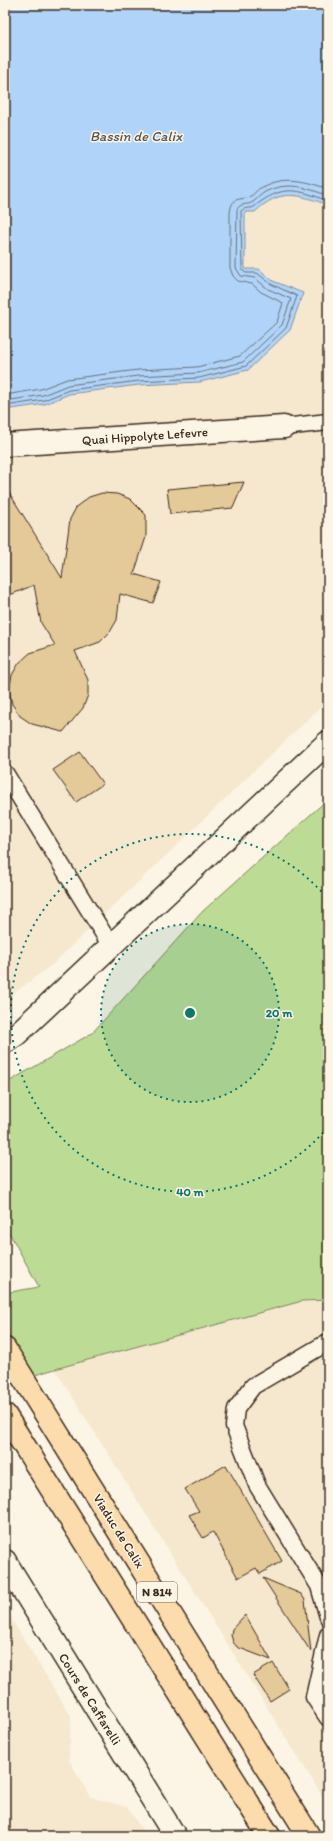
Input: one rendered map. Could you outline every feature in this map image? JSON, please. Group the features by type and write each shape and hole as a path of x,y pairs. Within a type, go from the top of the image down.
{"highway":[{"name":"Viaduc de Calix","path":"5,1349 309,1836"},
{"name":"N 814","path":"5,1415 269,1836"}],"street":[{"name":"Quai Hippolyte Lefevre","path":"5,445 284,426"},
{"path":"5,1042 17,1034 328,742"},
{"name":"Cours de Caffarelli","path":"5,1561 175,1836"}],"lane":[{"path":"284,426 328,422"},
{"path":"5,773 111,946"},
{"path":"328,1342 253,1386 236,1409 234,1426 257,1485 319,1586 328,1617"},
{"path":"328,1635 314,1697 328,1718"},
{"path":"314,1697 328,1687"}],"shaded area":[{"path":"301,195 328,205 328,700 53,964 5,1000 5,410 45,404 69,394 139,385 200,382 248,370 290,330 303,293 273,281 259,269 245,269 245,212 255,212 269,200 279,196"},
{"path":"328,1300 328,1805 55,1369 302,1301"},
{"path":"5,1609 71,1716 69,1760 90,1797 127,1807 146,1836 5,1836"}],"green space":[{"path":"328,799 328,1300 302,1301 5,1384 5,1293 39,1287 5,1225 5,1084 92,1033 203,911"}],"water":[{"name":"Bassin de Calix","path":"5,5 328,5 328,205 307,198 290,195 273,199 264,204 255,212 245,212 245,269 259,269 273,281 303,293 290,330 248,370 200,382 139,385 69,394 45,404 5,410"}],"building":[{"path":"244,482 233,508 170,514 167,489"},
{"path":"5,486 62,578 70,519 77,506 89,497 102,493 117,494 130,499 146,515 146,537 134,574 161,582 153,603 120,594 117,620 110,632 100,642 75,651 88,680 88,695 83,708 63,732 32,724 20,716 12,704 9,690 12,675 19,663 30,653 55,645 41,623 34,585 5,597"},
{"path":"80,752 103,784 76,802 53,770"},
{"path":"226,1465 282,1561 260,1574 256,1568 238,1578 213,1532 203,1538 189,1515 199,1511 185,1489"},
{"path":"263,1578 301,1594 305,1600 311,1652"},
{"path":"245,1615 271,1660 237,1647 233,1642 231,1635 232,1629"},
{"path":"273,1663 289,1689 270,1701 253,1675"}]}
